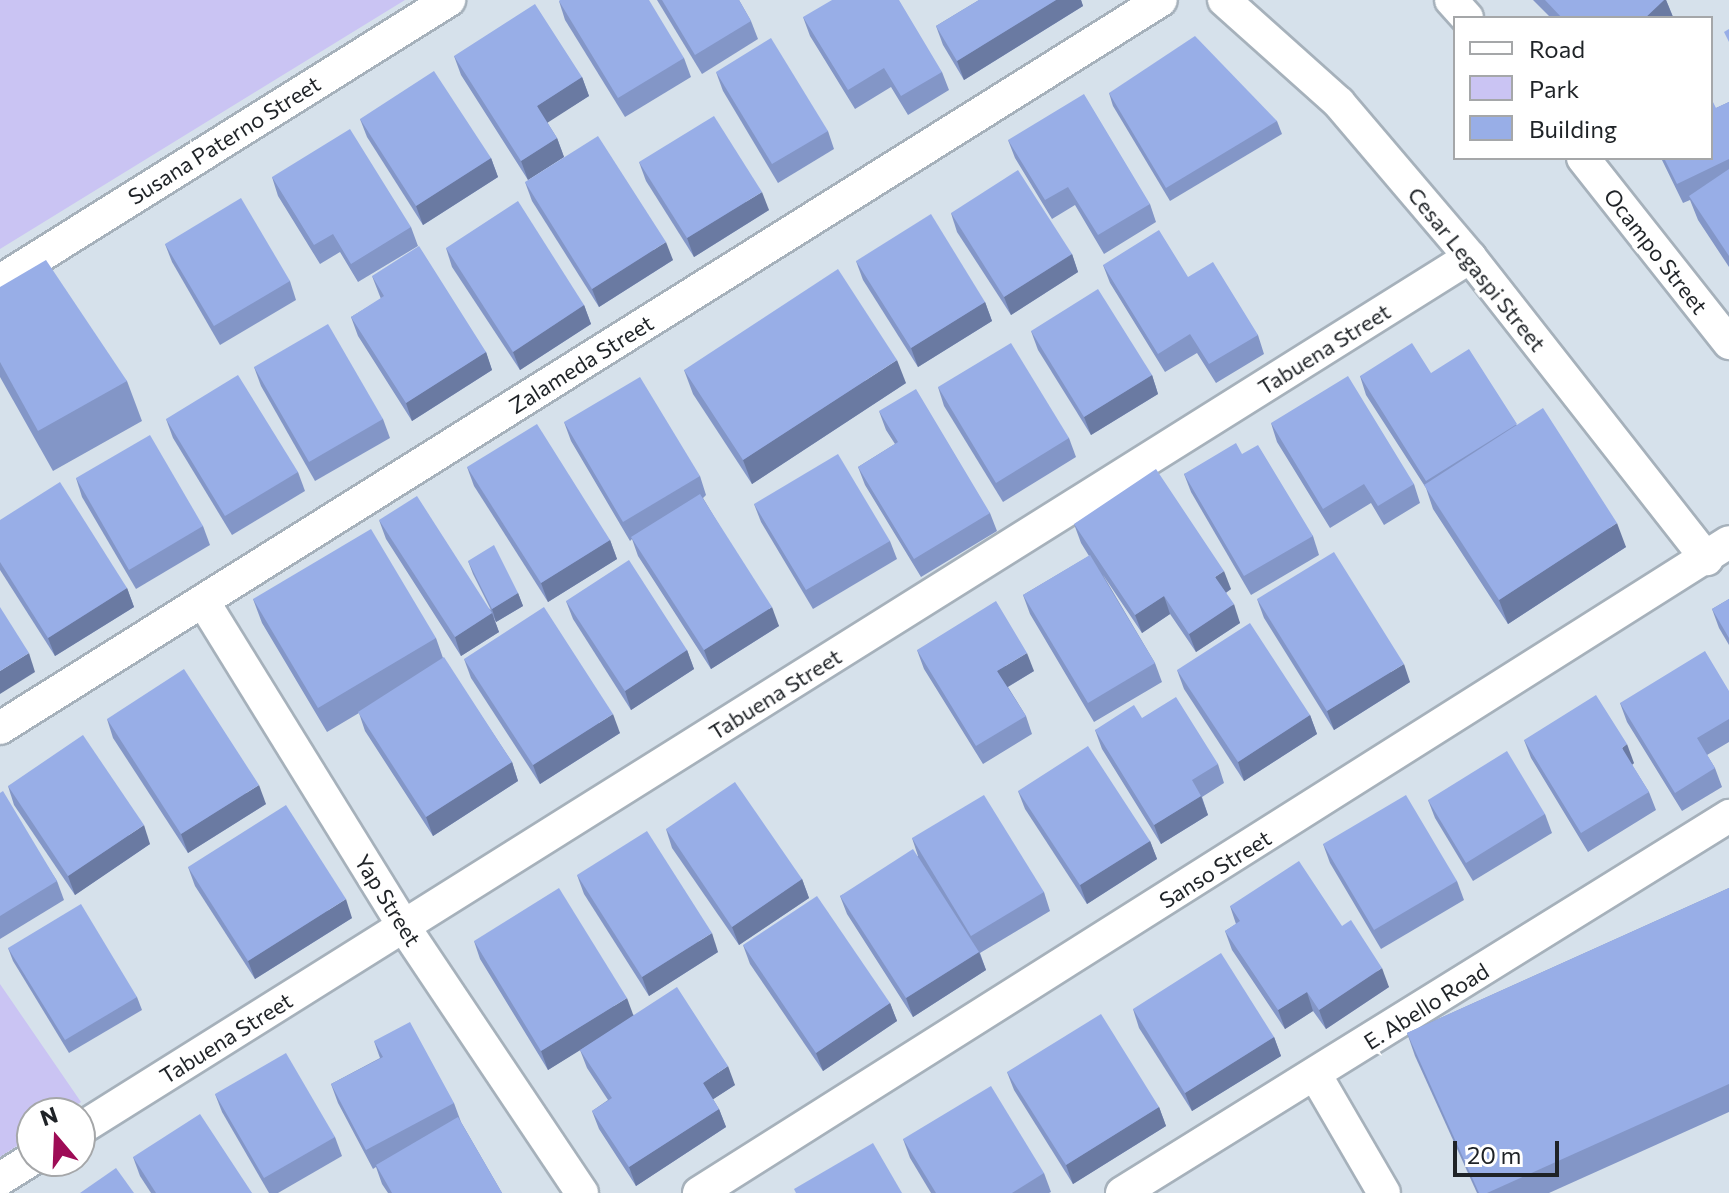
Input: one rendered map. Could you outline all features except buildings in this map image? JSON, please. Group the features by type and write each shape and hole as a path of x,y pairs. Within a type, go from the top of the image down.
{"street":[{"name":"Susana Paterno Street","path":"0,281 449,0"},
{"name":"Zalameda Street","path":"0,728 1161,0"},
{"name":"Cesar Legaspi Street","path":"1224,0 1339,103 1718,550"},
{"path":"1451,0 1465,16"},
{"name":"Ocampo Street","path":"1585,160 1729,343"},
{"name":"Tabuena Street","path":"96,1119 1470,257"},
{"name":"Sanso Street","path":"699,1193 1718,550"},
{"name":"Yap Street","path":"203,601 404,927 582,1193"},
{"name":"E. Abello Road","path":"1122,1193 1316,1076 1729,816"},
{"path":"1316,1076 1384,1193"}],"green space":[{"path":"0,0 405,0 0,249"},
{"path":"0,984 78,1097 16,1097 16,1146 0,1157"}]}
